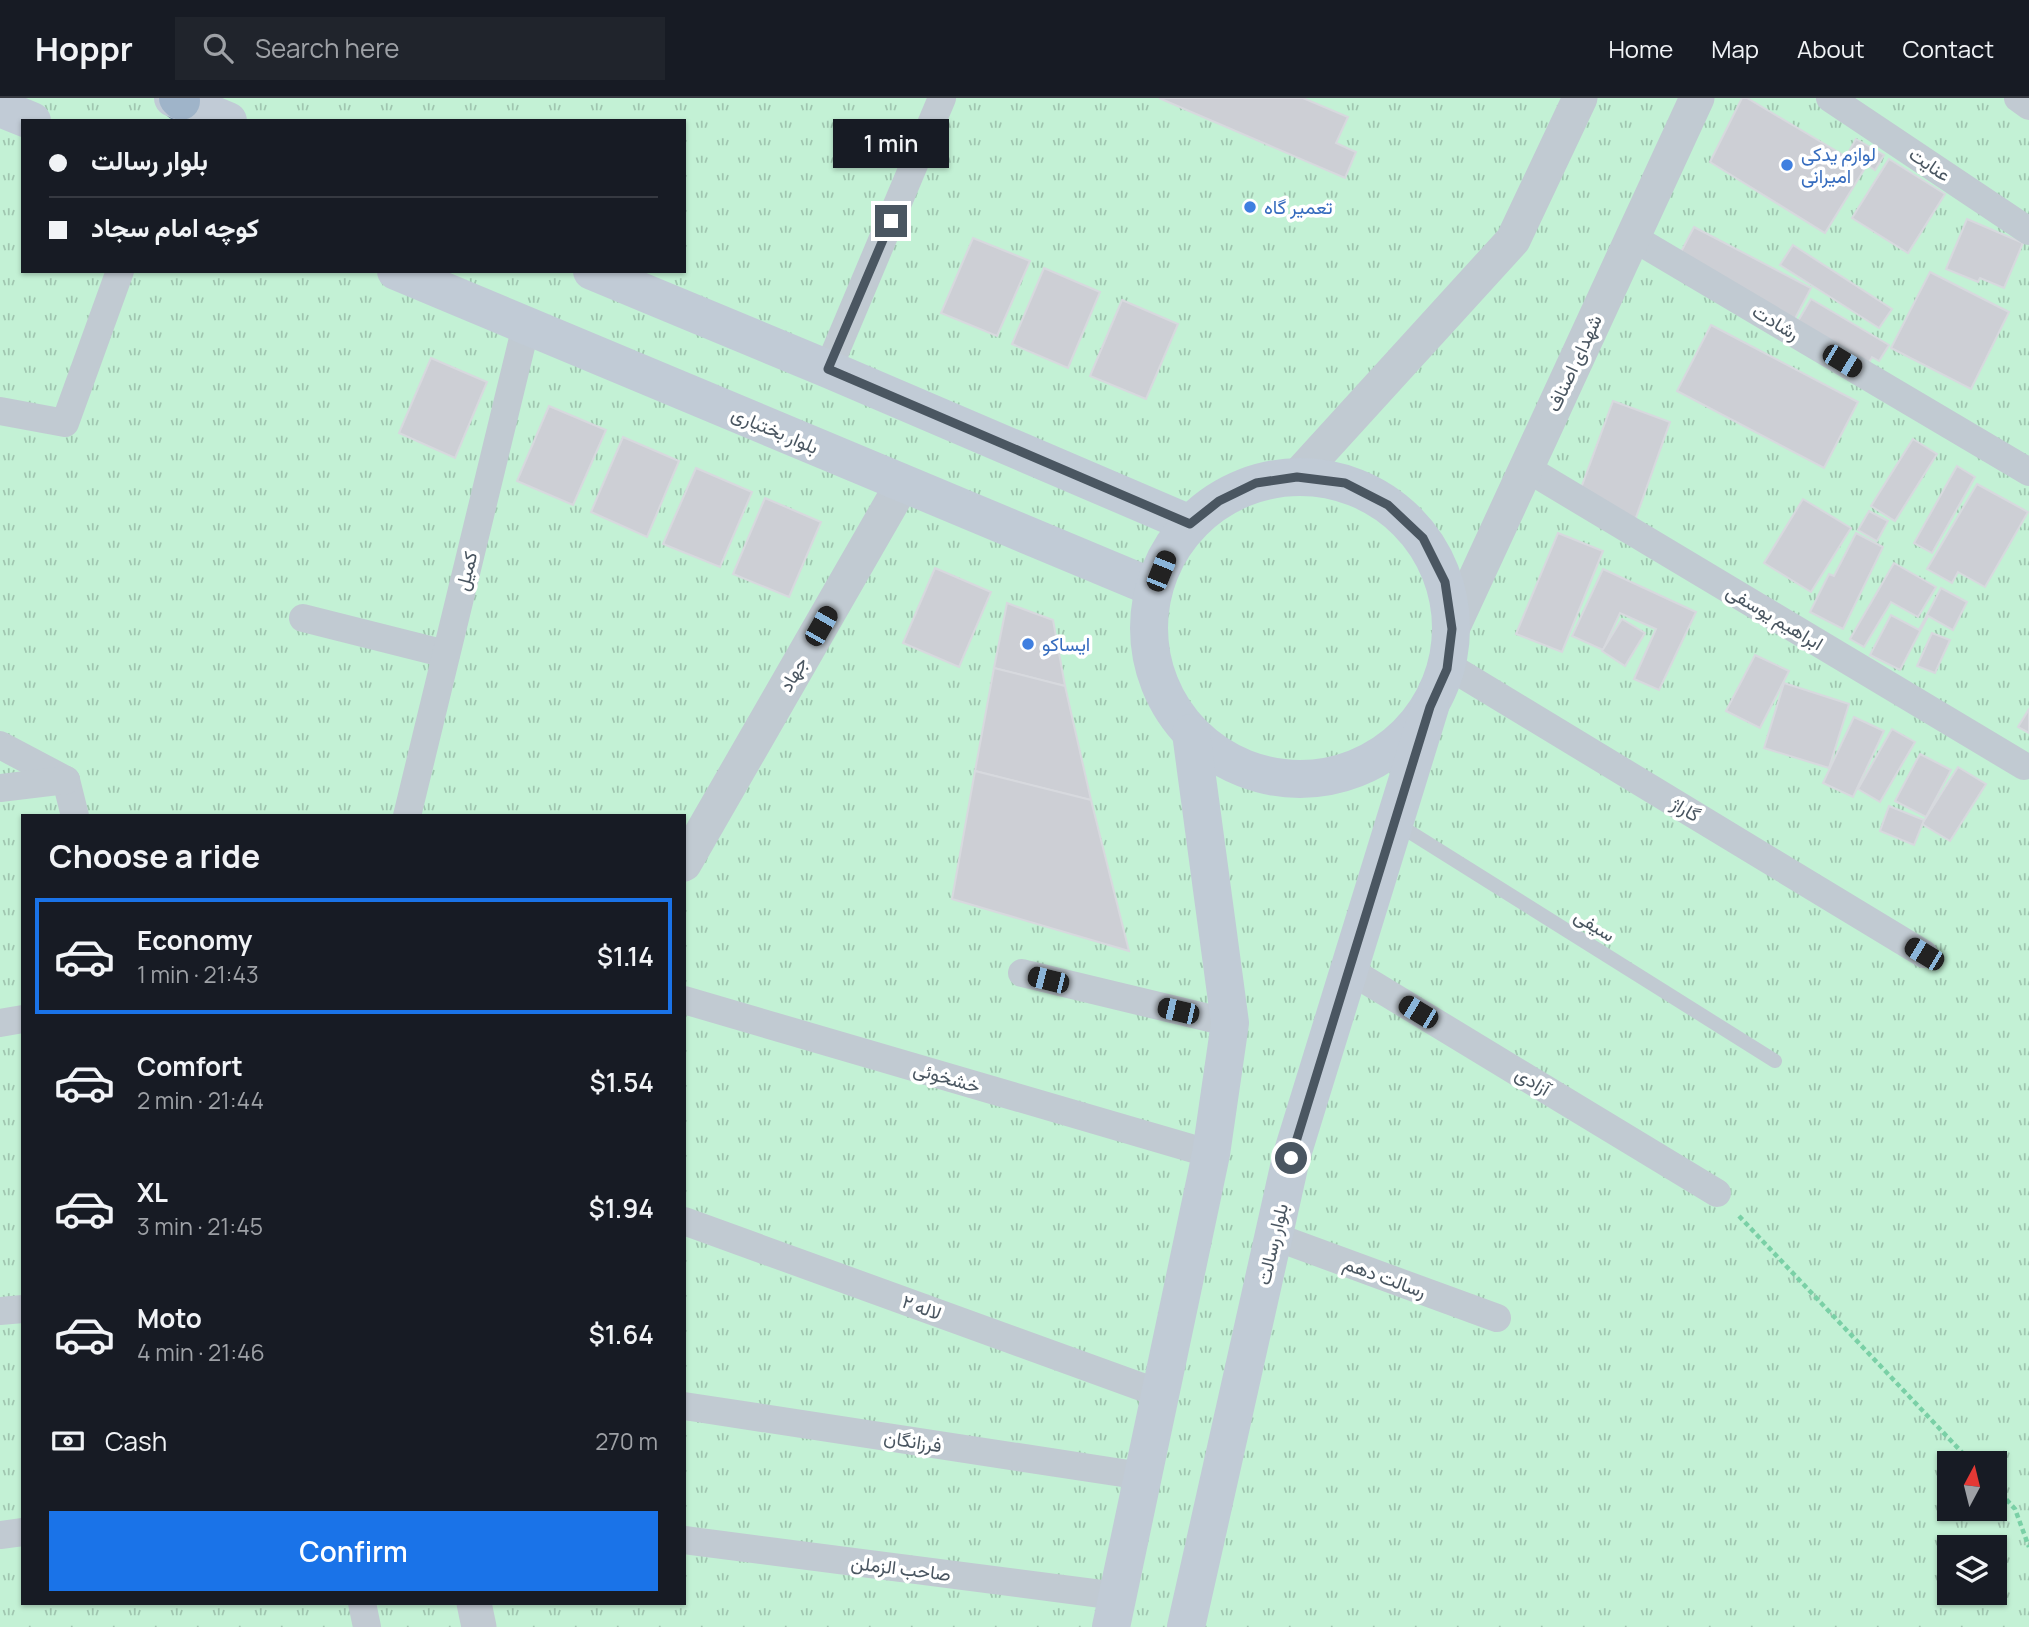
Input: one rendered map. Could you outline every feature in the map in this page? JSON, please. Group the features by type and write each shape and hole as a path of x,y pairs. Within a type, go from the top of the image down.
{"main road":[{"path":"177,99 223,119"},
{"path":"0,108 27,119"},
{"name":"بلوار بختیاری","path":"401,273 1154,588"},
{"path":"597,273 1190,524"},
{"path":"1297,477 1345,483 1388,505 1423,538 1445,582 1450,647 1430,707 1405,738 1365,765 1320,778 1273,777 1229,761 1191,733 1168,702 1153,665 1149,627 1154,588 1168,554 1190,524 1219,501 1256,483 1297,477"},
{"name":"بلوار رسالت","path":"1189,1627 1291,1158 1430,707"},
{"path":"1114,1612 1210,1154 1230,1023 1191,733"}],"street":[{"path":"828,369 942,98"},
{"path":"1297,477 1513,240 1580,98"},
{"name":"شهدای اصناف","path":"1450,647 1526,468 1697,98"},
{"name":"عنایت","path":"1830,98 2029,231"},
{"path":"2018,98 2029,106"},
{"name":"رشادت","path":"1632,237 2029,472"},
{"path":"0,411 65,423 119,273"},
{"name":"کمیل","path":"407,814 526,326"},
{"name":"ابراهیم یوسفی","path":"1526,468 2024,766"},
{"name":"جهاد","path":"686,861 903,483"},
{"path":"303,618 446,654"},
{"name":"گاراژ","path":"1450,647 1924,954"},
{"path":"0,745 66,780 74,814"},
{"path":"0,788 66,780"},
{"name":"آزادی","path":"1349,970 1717,1193"},
{"path":"1022,973 1230,1023"},
{"name":"خشخوئی","path":"686,1001 1210,1154"},
{"path":"0,1023 21,1019"},
{"name":"لاله ۲","path":"686,1222 1161,1394"},
{"name":"رسالت دهم","path":"1273,1236 1497,1318"},
{"path":"0,1311 21,1309"},
{"name":"فرزانگان","path":"686,1406 1142,1476"},
{"path":"0,1535 21,1532"},
{"name":"صاحب الزملن","path":"686,1541 1114,1612"},
{"path":"362,1605 367,1627"},
{"path":"474,1605 479,1627"}],"lane":[{"name":"سیفی","path":"1394,822 1775,1061"}],"path":[{"path":"1717,1193 1961,1451"},
{"path":"2007,1500 2015,1509 2029,1547"}],"green space":[{"path":"0,98 2029,98 2029,1627 0,1627"}],"building":[{"path":"1159,98 1303,98 1348,117 1336,143 1356,152 1345,178"},
{"name":"لوازم یدکی امیرانی","path":"1742,98 1747,98 1865,168 1825,233 1710,162"},
{"path":"1856,139 1884,155 1875,170 1848,153"},
{"path":"1889,159 1945,194 1908,253 1852,218"},
{"path":"1967,219 2023,243 2004,288 1980,278 1978,282 1946,269"},
{"path":"1694,227 1811,288 1787,334 1670,273"},
{"path":"973,238 1030,261 997,336 941,313"},
{"path":"1793,245 1892,309 1879,328 1780,265"},
{"path":"1044,268 1100,292 1068,368 1012,344"},
{"path":"1930,272 2009,312 1971,389 1891,348"},
{"path":"1811,299 1889,345 1879,361 1872,357 1859,380 1788,338"},
{"path":"1122,300 1178,324 1146,399 1090,376"},
{"path":"1711,325 1858,402 1824,468 1677,391"},
{"path":"431,358 487,382 455,458 399,433"},
{"path":"1613,401 1670,422 1634,523 1576,502"},
{"path":"549,406 606,430 573,505 517,481"},
{"path":"623,437 679,461 647,537 591,512"},
{"path":"1913,439 1937,454 1895,521 1871,506"},
{"path":"1957,466 1975,477 1932,553 1914,543"},
{"path":"696,468 752,492 720,567 663,544"},
{"path":"1977,484 2028,512 1985,587 1958,572 1952,583 1927,569"},
{"path":"765,498 821,522 789,597 733,574"},
{"path":"1803,499 1851,528 1811,592 1764,563"},
{"path":"1869,511 1888,521 1877,541 1858,530"},
{"path":"1558,533 1603,551 1562,652 1516,634"},
{"path":"1856,533 1883,547 1843,629 1810,612 1829,574 1834,576"},
{"path":"1894,563 1936,587 1918,617 1891,602 1864,647 1850,639"},
{"path":"935,568 991,592 959,667 903,643"},
{"path":"1603,569 1696,612 1659,690 1634,679 1656,629 1620,613 1603,650 1572,636"},
{"path":"1941,588 1967,602 1953,630 1928,616 1900,670 1870,655 1891,615 1919,630"},
{"name":"ایساکو","path":"1007,603 1053,620 1065,686 994,668"},
{"path":"1622,619 1645,633 1625,666 1602,651"},
{"path":"1932,633 1950,640 1935,673 1917,666"},
{"path":"1755,655 1789,671 1760,728 1726,711"},
{"path":"994,668 1065,686 1091,800 975,771"},
{"path":"1784,683 1849,704 1829,768 1764,748"},
{"path":"2029,709 2029,733 2018,727"},
{"path":"1854,717 1884,731 1853,797 1823,783"},
{"path":"1892,729 1915,742 1880,802 1858,789"},
{"path":"1920,754 1951,770 1926,817 1895,801"},
{"path":"1958,767 1986,784 1950,841 1922,824"},
{"path":"975,771 1091,800 1129,951 952,899"},
{"path":"1889,806 1924,820 1914,845 1880,831"}],"place":[{"name":"لوازم یدکی امیرانی","path":"1787,165"},
{"name":"تعمیر گاه","path":"1250,207"},
{"name":"ایساکو","path":"1028,644"}],"route":[{"path":"891,221 828,369 1190,524 1219,501 1256,483 1297,477 1345,483 1388,505 1423,538 1445,582 1452,629 1447,669 1430,707 1291,1158"}]}
